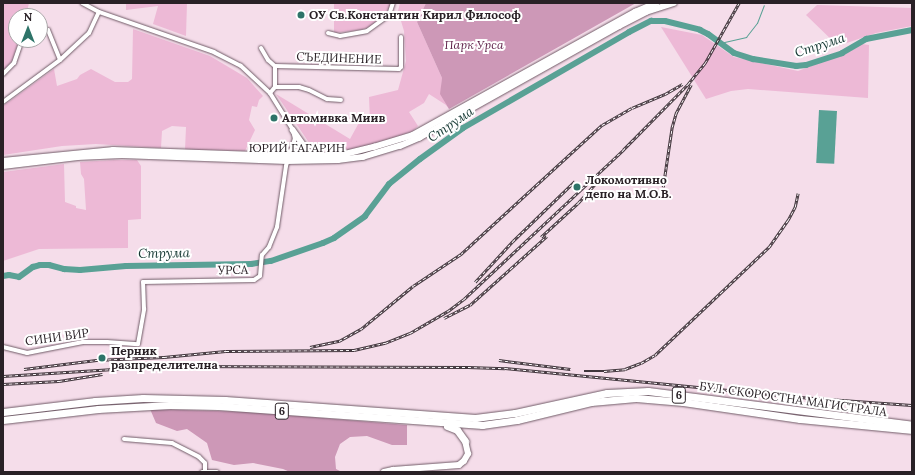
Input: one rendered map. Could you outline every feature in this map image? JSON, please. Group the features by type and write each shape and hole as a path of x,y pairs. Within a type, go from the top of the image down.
{"highway":[{"name":"БУЛ. СКОРОСТНА МАГИСТРАЛА","path":"3,412 95,401 143,398 225,400 476,418 509,415 559,406 614,400 654,399 800,415 912,425"},
{"name":"БУЛ. СКОРОСТНА МАГИСТРАЛА","path":"3,420 98,409 170,405 218,406 463,425 492,424 559,406"},
{"name":"БУЛ. СКОРОСТНА МАГИСТРАЛА","path":"800,415 912,430"},
{"path":"417,422 455,428 465,441"},
{"path":"465,441 468,429 492,424"}],"street":[{"path":"82,3 99,12 214,52 241,66 270,93 312,157"},
{"path":"328,33 340,36 367,32 389,16 393,3"},
{"name":"ЮРИЙ ГАГАРИН","path":"3,161 113,150 289,159 360,151 413,134 635,12 656,3"},
{"name":"ЮРИЙ ГАГАРИН","path":"3,166 77,157 122,155 350,159 400,146 452,121 619,26 646,12 674,3"},
{"path":"3,102 60,60 90,33 99,12"},
{"path":"48,30 60,60"},
{"name":"СЪЕДИНЕНИЕ","path":"275,66 399,69 401,67 401,38"},
{"path":"3,74 14,63 19,48"},
{"path":"261,48 268,60 275,66 274,87 270,93"},
{"path":"274,87 299,87 327,99 341,100"},
{"name":"УРСА","path":"138,344 144,309 143,282 251,281 260,276 260,259 268,247 277,227 289,159 296,140 293,130"},
{"name":"СИНИ ВИР","path":"3,347 27,353 82,342 138,344"},
{"path":"124,439 172,443 199,457 204,463 203,472 217,472"},
{"path":"384,472 459,465 464,462 468,454 465,441"}],"shaded area":[{"path":"3,3 29,3 28,8 8,8 8,48 16,48 12,61 3,72"},
{"path":"126,3 187,3 186,36 153,24 158,6 126,10"},
{"path":"334,3 391,3 387,13 370,27 360,30 334,33"},
{"path":"400,3 426,3 417,22 442,78 441,94 449,109 446,105 429,94 424,103 409,112 418,126 413,131 395,138 356,149 336,152 318,152 314,150 276,94 350,139 361,119 370,121 369,97 398,90 406,61 404,31 398,11"},
{"path":"817,5 912,8 912,26 876,33 838,46 806,15"},
{"path":"661,27 702,35 734,57 798,71 851,51 862,44 869,45 868,98 748,89 731,91 706,99"},
{"path":"133,29 210,56 247,78 263,96 259,100 257,107 252,106 249,120 255,130 245,151 185,150 186,127 172,126 162,131 161,148 96,144 62,146 3,155 3,106 54,69 57,86 77,79 80,75 91,69 115,82 128,82 132,79"},
{"path":"819,110 837,111 834,164 816,163"},
{"path":"137,160 141,166 141,219 128,220 128,248 39,249 3,261 3,172 64,164 65,202 76,206 76,208 86,210 84,179 81,174 80,162"}],"green space":[{"name":"Парк Урса","path":"426,3 636,3 449,109 440,94 442,78 417,22"},
{"path":"150,409 250,412 407,425 407,445 392,445 367,436 350,437 340,444 335,457 336,469 342,472 290,472 283,469 253,463 234,465 212,460 207,443 187,429 177,431 156,423"}],"waterway":[{"path":"720,43 746,37 757,23 764,5"},
{"name":"Струма","path":"3,276 9,275 19,277 33,267 40,265 80,270 126,266 251,264 271,261 323,243 334,238 365,216 389,184 420,159 463,128 629,32 651,21 665,21 700,30 734,53 753,59 796,66 806,65 842,53 866,39 912,30"}],"railway":[{"path":"24,369 96,360 164,357 226,351 354,350 385,343 410,333 448,311 464,299 623,150 688,84 705,63 739,3"},
{"path":"310,347 339,341 361,329 413,286 461,254 602,125 632,108 665,94 682,84"},
{"path":"663,187 672,127 676,113 691,85"},
{"path":"475,282 513,241 575,181"},
{"path":"541,237 578,203 595,184"},
{"path":"584,371 625,369 641,363 655,355 769,247 788,220 795,207 798,193"},
{"path":"444,318 470,305 547,236"},
{"path":"499,360 570,369"},
{"path":"3,376 162,366 505,368 800,397 912,405"},
{"path":"3,384 59,381 102,374"}],"place":[{"name":"ОУ Св.Константин Кирил Философ","path":"301,15"},
{"name":"Автомивка Миив","path":"274,118"},
{"name":"Локомотивно депо на М.О.В.","path":"577,187"},
{"name":"Перник разпределителна","path":"102,358"}]}
